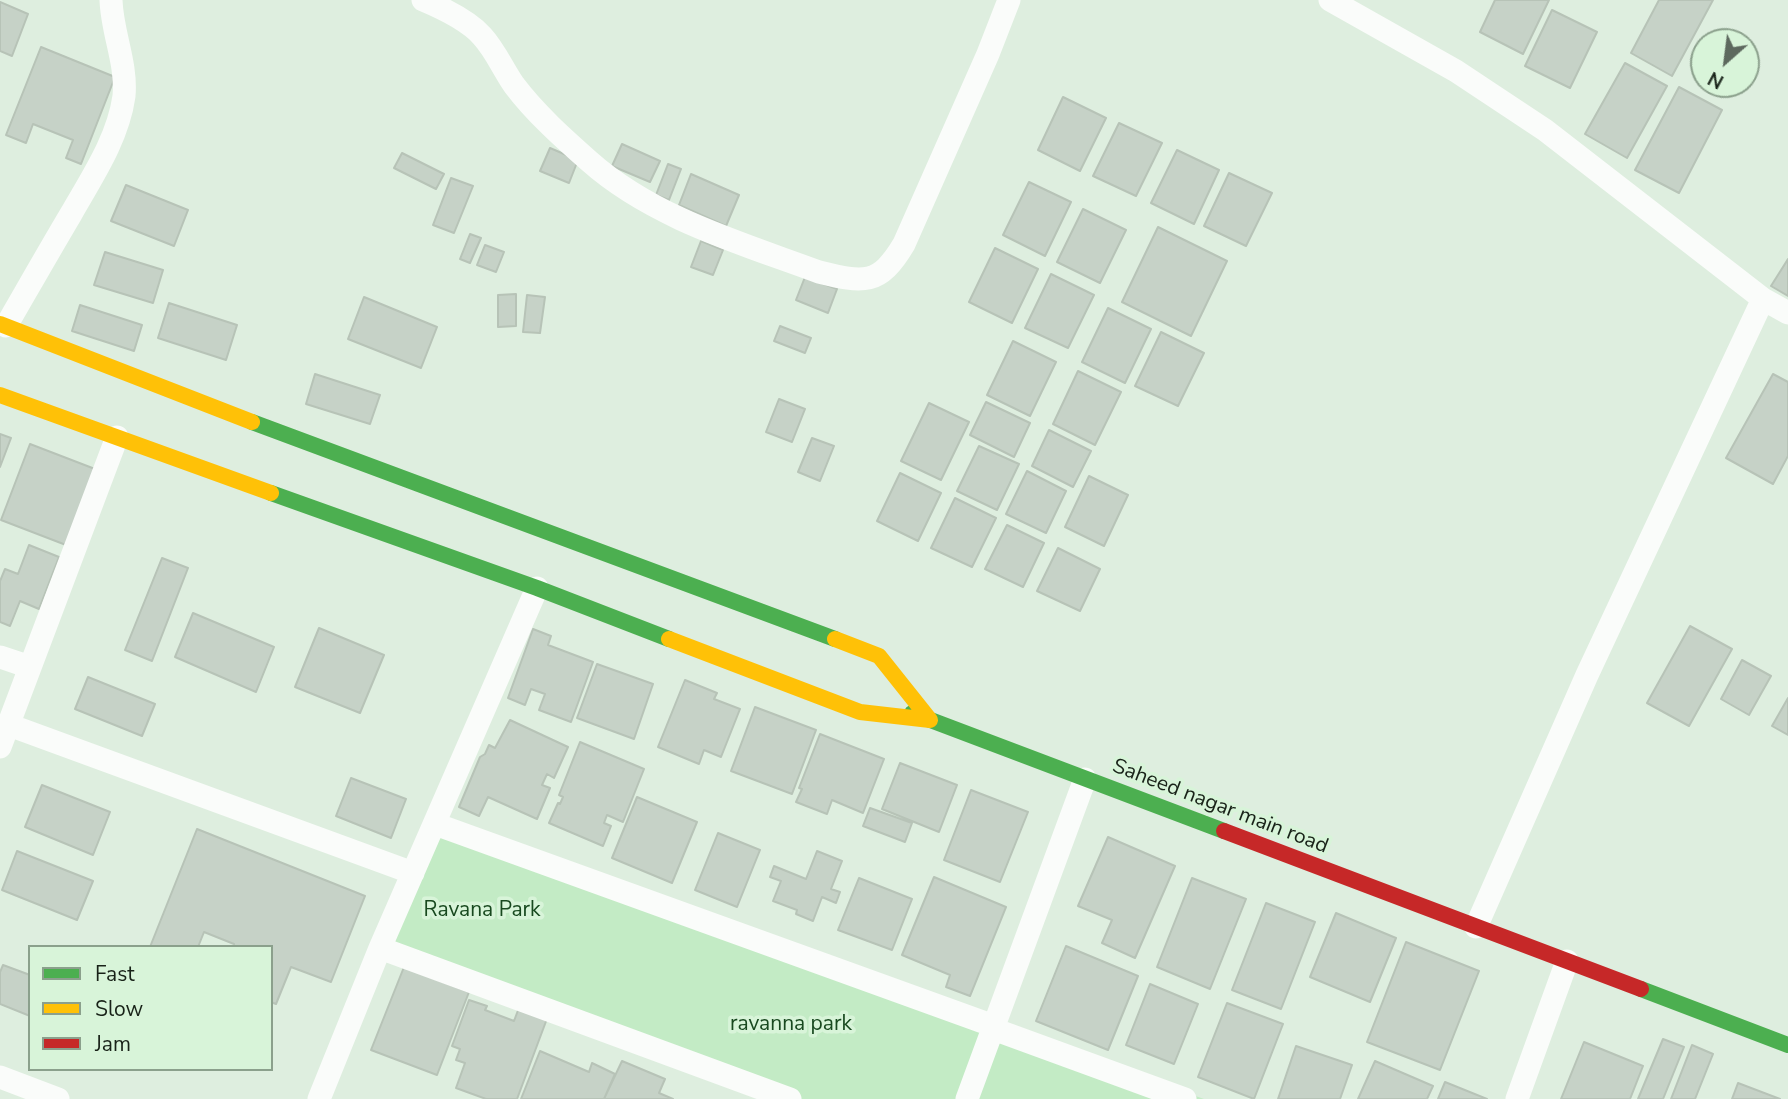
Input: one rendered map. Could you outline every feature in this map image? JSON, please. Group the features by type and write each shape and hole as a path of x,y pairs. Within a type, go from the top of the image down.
{"street":[{"path":"111,0 114,28 124,69 124,96 118,121 102,160 3,325 289,436 879,656 930,720"},
{"path":"423,0 461,19 481,34 514,85 539,114 592,163 639,197 672,215 819,272 845,278 866,279 881,275 893,263 904,244 1009,0"},
{"path":"1330,0 1456,71 1545,130 1763,299 1788,313"},
{"path":"1476,927 1587,675 1763,299"},
{"path":"0,380 310,490"},
{"path":"0,395 537,588 860,712 930,720"},
{"path":"0,747 117,437"},
{"path":"319,1099 380,948 537,588"},
{"path":"0,657 30,667"},
{"name":"Saheed nagar main road","path":"867,696 1788,1045"},
{"path":"9,725 414,873"},
{"path":"967,1099 1085,779"},
{"path":"435,824 994,1026 996,1030 1185,1099"},
{"path":"380,948 790,1099"},
{"path":"1517,1099 1567,961"},
{"path":"0,1077 58,1099"}],"green space":[{"name":"Ravana Park","path":"431,834 543,863 1204,1099 790,1099 380,948"}],"building":[{"path":"1495,0 1549,0 1523,54 1480,32"},
{"path":"1659,0 1713,0 1698,28 1690,28 1690,43 1672,76 1631,53"},
{"path":"0,2 28,14 12,56 0,51"},
{"path":"1552,10 1597,32 1570,88 1525,66"},
{"path":"41,47 115,77 81,164 66,158 73,140 33,124 26,143 6,135"},
{"path":"1625,63 1667,86 1627,158 1585,134"},
{"path":"1679,87 1690,93 1690,98 1700,98 1722,110 1679,193 1635,170"},
{"path":"1063,97 1106,118 1080,171 1038,150"},
{"path":"1119,123 1162,143 1136,196 1093,176"},
{"path":"622,144 660,161 650,182 612,166"},
{"path":"550,148 578,160 569,183 540,171"},
{"path":"1177,150 1219,170 1194,224 1151,203"},
{"path":"402,153 444,174 436,189 394,168"},
{"path":"668,164 681,169 669,200 656,195"},
{"path":"1229,173 1272,193 1246,246 1204,226"},
{"path":"691,174 739,195 726,226 679,205"},
{"path":"451,178 473,186 454,233 433,225"},
{"path":"1029,182 1071,202 1045,256 1003,235"},
{"path":"126,185 188,210 174,246 111,221"},
{"path":"1083,209 1126,230 1100,283 1057,262"},
{"path":"1158,227 1227,261 1191,336 1122,302"},
{"path":"470,234 481,238 470,263 460,259"},
{"path":"701,241 723,250 713,275 691,267"},
{"path":"485,245 504,252 496,272 477,265"},
{"path":"995,248 1038,269 1012,323 969,302"},
{"path":"105,252 163,270 153,303 94,285"},
{"path":"1788,259 1788,296 1771,286"},
{"path":"1051,274 1094,295 1068,348 1025,328"},
{"path":"805,277 837,289 828,313 796,300"},
{"path":"516,294 516,326 498,327 498,295"},
{"path":"527,295 545,297 540,333 523,332"},
{"path":"364,297 437,327 421,368 348,339"},
{"path":"169,303 237,325 226,360 158,338"},
{"path":"80,305 142,325 134,351 72,331"},
{"path":"1108,308 1151,329 1125,383 1082,362"},
{"path":"780,326 811,338 805,353 774,341"},
{"path":"1161,332 1204,353 1178,406 1135,386"},
{"path":"1013,341 1056,362 1030,416 987,395"},
{"path":"1078,371 1121,392 1095,445 1053,424"},
{"path":"315,374 380,395 370,424 306,404"},
{"path":"1773,374 1788,382 1788,456 1773,484 1726,458"},
{"path":"779,399 805,409 792,442 766,432"},
{"path":"986,402 1030,423 1014,457 970,435"},
{"path":"929,403 969,422 941,480 901,461"},
{"path":"1049,430 1091,451 1073,487 1032,466"},
{"path":"0,434 11,438 0,467"},
{"path":"812,438 834,446 820,481 798,472"},
{"path":"30,444 95,469 66,545 1,520"},
{"path":"979,446 1019,464 997,510 957,491"},
{"path":"1027,471 1066,491 1046,533 1006,514"},
{"path":"900,473 941,493 918,541 877,521"},
{"path":"1089,476 1128,495 1104,546 1065,527"},
{"path":"955,498 996,518 972,567 931,548"},
{"path":"1007,525 1044,543 1023,587 985,569"},
{"path":"29,545 59,557 39,609 20,601 10,626 0,622 0,581 5,569 18,574"},
{"path":"1058,548 1100,569 1080,611 1037,591"},
{"path":"162,558 188,568 152,661 125,650"},
{"path":"193,613 274,647 256,692 175,657"},
{"path":"1690,626 1732,649 1689,726 1647,703"},
{"path":"319,628 384,655 360,713 295,687"},
{"path":"533,629 551,636 548,645 593,662 571,722 539,710 545,694 531,689 525,705 508,698"},
{"path":"1742,660 1771,676 1749,715 1721,699"},
{"path":"597,664 653,684 634,739 577,718"},
{"path":"88,677 155,704 142,736 75,709"},
{"path":"685,680 717,693 714,699 740,709 721,757 704,750 699,764 658,747"},
{"path":"1788,698 1788,735 1772,726"},
{"path":"755,707 816,730 792,794 731,771"},
{"path":"510,720 568,747 554,778 547,774 542,785 550,788 537,819 488,797 479,816 459,807 480,757 485,754 489,745 495,748"},
{"path":"820,734 884,759 863,813 832,800 827,814 796,802"},
{"path":"580,742 644,769 623,822 607,815 604,823 611,826 603,846 549,823 563,797 559,795"},
{"path":"900,763 957,785 939,832 882,809"},
{"path":"351,778 406,799 391,838 336,816"},
{"path":"42,785 110,812 93,855 25,827"},
{"path":"971,790 1028,812 1000,882 944,860"},
{"path":"637,797 697,822 672,883 612,858"},
{"path":"870,808 912,823 905,842 863,826"},
{"path":"197,829 365,896 331,982 291,967 276,1004 273,1003 273,945 234,945 204,932 199,945 151,945"},
{"path":"718,833 760,850 737,907 695,890"},
{"path":"1108,837 1175,866 1135,958 1102,943 1112,920 1078,906"},
{"path":"17,851 93,881 77,920 2,890"},
{"path":"817,851 842,861 831,889 840,892 836,903 822,897 813,921 796,914 797,910 773,901 781,881 770,877 774,866 806,879"},
{"path":"934,877 1006,907 970,996 946,987 950,975 902,955"},
{"path":"859,878 912,899 892,950 838,930"},
{"path":"1192,878 1246,899 1210,989 1157,967"},
{"path":"1266,903 1315,922 1281,1009 1232,990"},
{"path":"1336,913 1396,938 1370,1002 1310,977"},
{"path":"1406,942 1479,971 1440,1070 1367,1042"},
{"path":"1066,946 1138,976 1108,1050 1036,1021"},
{"path":"3,965 28,974 28,1015 0,1004 0,972"},
{"path":"404,967 469,992 437,1075 371,1050"},
{"path":"1150,984 1198,1004 1174,1064 1126,1045"},
{"path":"469,1000 487,1006 485,1010 514,1021 520,1005 548,1016 517,1099 486,1099 456,1088 465,1063 456,1060 460,1049 452,1046"},
{"path":"1227,1003 1283,1024 1254,1099 1198,1077"},
{"path":"1663,1039 1684,1047 1663,1099 1638,1099"},
{"path":"1584,1042 1643,1066 1630,1099 1561,1099"},
{"path":"1692,1045 1713,1054 1695,1099 1671,1099"},
{"path":"1296,1046 1352,1065 1340,1099 1278,1099"},
{"path":"540,1051 589,1072 592,1063 615,1074 604,1099 521,1099"},
{"path":"622,1061 665,1079 659,1093 673,1099 604,1099"},
{"path":"1375,1061 1433,1086 1427,1099 1358,1099"},
{"path":"1445,1082 1487,1099 1438,1099"},
{"path":"1738,1083 1780,1099 1732,1099"}],"traffic: fast":[{"path":"252,422 835,639"},
{"path":"271,493 537,588 669,639"},
{"path":"912,713 1224,831"},
{"path":"1641,989 1788,1045"}],"traffic: slow":[{"path":"0,324 252,422"},
{"path":"0,395 271,493"},
{"path":"669,639 860,712 930,720 879,656 835,639"}],"traffic: jam":[{"path":"1224,831 1641,989"}],"park label":[{"name":"ravanna park","path":"791,1025"}]}
